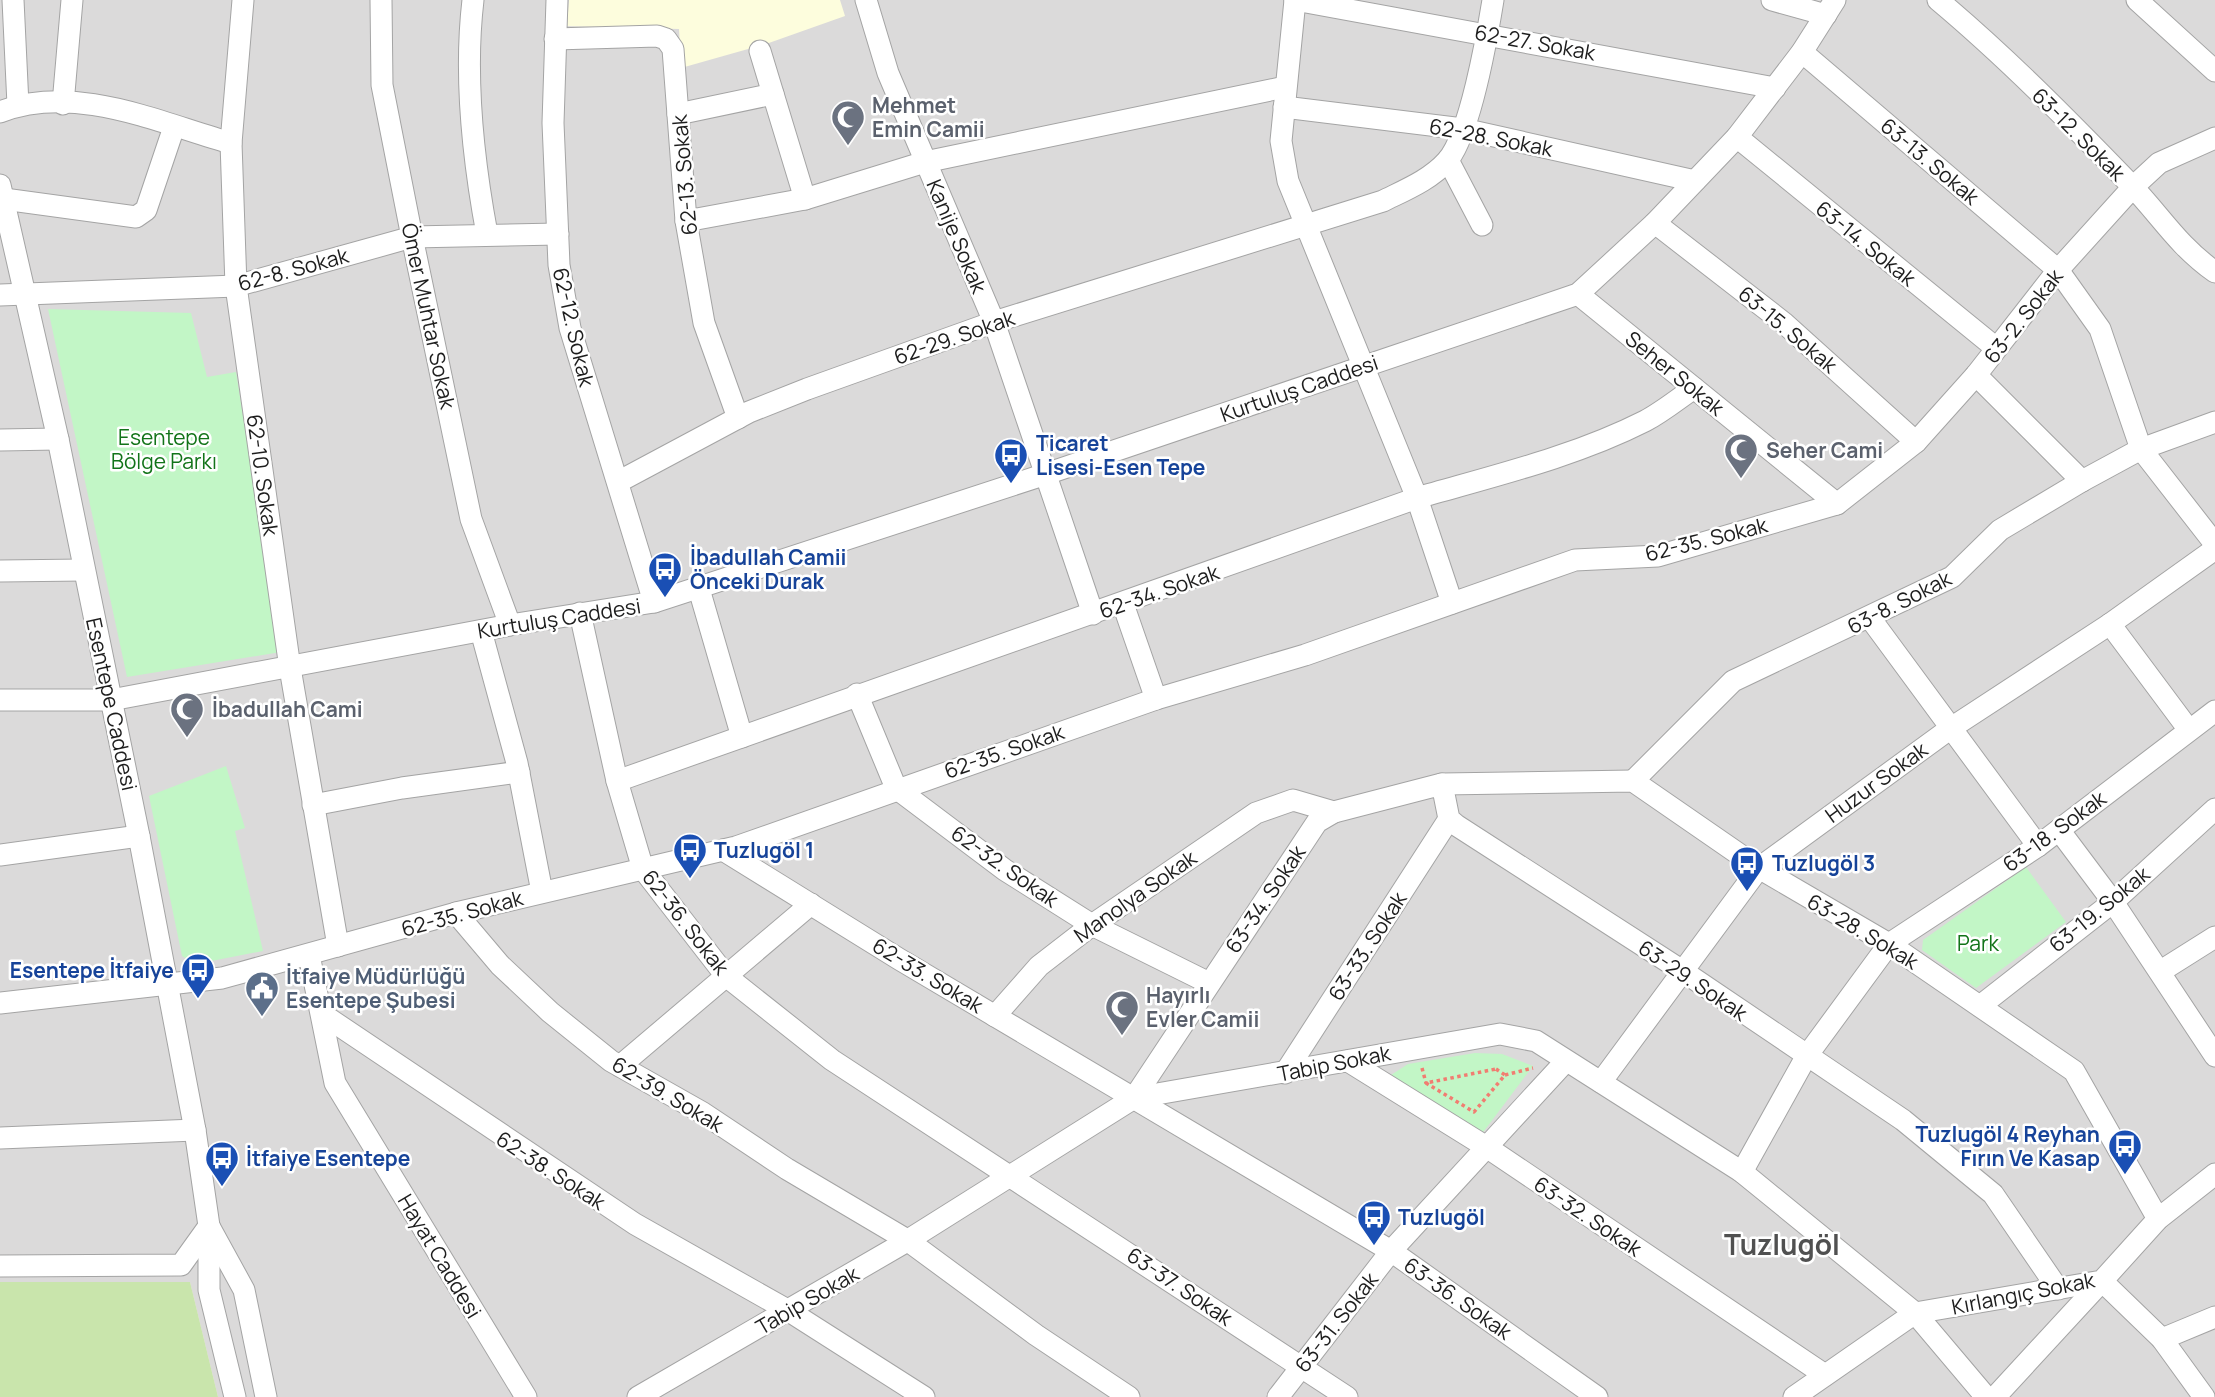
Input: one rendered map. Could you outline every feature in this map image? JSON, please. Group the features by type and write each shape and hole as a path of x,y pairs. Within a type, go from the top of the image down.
{"street":[{"path":"13,0 9,108 64,104 121,108 231,144"},
{"path":"64,104 72,0"},
{"name":"62-10. Sokak","path":"243,0 231,144 236,286 290,668 338,946"},
{"name":"Ömer Muhtar Sokak","path":"381,0 382,85 412,237 471,519 510,625"},
{"path":"473,0 471,69 477,178 487,234"},
{"name":"62-12. Sokak","path":"557,0 553,123 559,265 570,328 654,603"},
{"name":"Kanije Sokak","path":"866,0 888,72 994,322 1093,614"},
{"path":"1295,0 1281,141 1288,181 1417,498 1452,603"},
{"name":"62-27. Sokak","path":"1295,0 1487,33 1775,88"},
{"path":"1482,225 1448,160 1463,129 1493,0"},
{"path":"1772,0 1830,7"},
{"name":"63-12. Sokak","path":"1938,0 2050,103 2133,187 2189,254 2215,272"},
{"path":"2137,0 2215,71"},
{"name":"Kurtuluş Caddesi","path":"0,700 111,700 510,625 654,603 1578,294 1655,223 1737,137 1802,52 1830,7"},
{"name":"62-13. Sokak","path":"555,39 657,36 666,39 673,49 686,221 704,323 738,418"},
{"path":"760,51 805,199"},
{"name":"63-13. Sokak","path":"1802,52 2059,270 2100,329 2141,449 2215,547"},
{"path":"678,114 773,94"},
{"name":"62-28. Sokak","path":"686,221 805,199 925,162 1284,97 1463,129 1695,181"},
{"path":"2,192 136,217 146,210 174,127"},
{"name":"63-14. Sokak","path":"1737,137 1996,348"},
{"name":"63-2. Sokak","path":"1837,504 1916,442 1976,375 2059,270 2133,187 2159,163 2215,138"},
{"name":"62-29. Sokak","path":"618,482 738,418 807,389 994,322 1304,223 1383,201 1422,182 1448,160"},
{"name":"Esentepe Caddesi","path":"2,192 58,439 139,836 195,1130 209,1226"},
{"name":"63-15. Sokak","path":"1655,223 1784,323 1916,442"},
{"name":"62-8. Sokak","path":"0,295 236,286 412,237 558,234"},
{"name":"Seher Sokak","path":"1578,294 1837,504"},
{"path":"1976,375 2082,481"},
{"name":"62-34. Sokak","path":"617,781 857,694 1124,604 1417,498 1512,471 1597,441 1646,420 1694,388"},
{"name":"63-8. Sokak","path":"1633,781 1733,681 1952,577 2000,530 2082,481 2141,449 2215,422"},
{"path":"0,440 58,439"},
{"name":"62-35. Sokak","path":"0,1003 222,978 456,913 723,850 1156,699 1305,655 1575,560 1658,556 1837,504"},
{"name":"Huzur Sokak","path":"1601,1082 1759,869 1951,728 2110,624 2215,547"},
{"path":"0,572 84,570"},
{"path":"699,589 742,737"},
{"path":"1124,604 1156,699"},
{"name":"62-36. Sokak","path":"580,613 617,781 643,869 726,976 832,1060 1012,1177"},
{"path":"1870,618 2038,846"},
{"path":"2110,624 2189,730"},
{"path":"481,631 519,772 542,892"},
{"path":"857,694 896,788"},
{"name":"63-18. Sokak","path":"1889,944 2038,846 2215,711"},
{"path":"313,805 402,788 519,772"},
{"path":"1334,812 1442,784 1633,781"},
{"name":"63-28. Sokak","path":"1633,781 1759,869 1889,944 2074,1071 2158,1219"},
{"path":"1442,784 1449,819"},
{"name":"62-32. Sokak","path":"896,788 1005,870 1092,925 1209,983"},
{"name":"Manolya Sokak","path":"995,1016 1039,966 1092,925 1256,813 1293,800 1334,812"},
{"name":"63-19. Sokak","path":"1980,1006 2113,902 2215,809"},
{"name":"63-34. Sokak","path":"1133,1098 1317,822 1334,812"},
{"name":"63-29. Sokak","path":"1449,819 1684,972 1806,1057 1903,1120 1993,1195 2058,1289"},
{"name":"63-33. Sokak","path":"1285,1073 1449,819"},
{"path":"2059,830 2161,971 2215,1056"},
{"path":"0,855 139,836"},
{"name":"62-33. Sokak","path":"723,850 1133,1098"},
{"path":"620,1066 811,904"},
{"name":"62-39. Sokak","path":"456,913 520,984 550,1012 620,1066 703,1113 788,1169 907,1240 1036,1335 1129,1397"},
{"path":"2161,971 2215,937"},
{"path":"1742,1172 1806,1057 1889,944"},
{"name":"Hayat Caddesi","path":"309,955 335,1083 526,1397"},
{"name":"62-38. Sokak","path":"322,1014 494,1133 635,1224 789,1311 924,1397"},
{"name":"Tabip Sokak","path":"638,1397 789,1311 1012,1177 1133,1098 1500,1034 1536,1041 1565,1062 1742,1172 1915,1313 1986,1397"},
{"name":"63-32. Sokak","path":"1348,1061 1488,1148 1825,1375"},
{"name":"63-31. Sokak","path":"1278,1397 1391,1251 1565,1062"},
{"name":"63-36. Sokak","path":"1133,1098 1391,1251 1597,1397"},
{"path":"0,1138 195,1130"},
{"name":"Kırlangıç Sokak","path":"1915,1313 2102,1281 2158,1219 2215,1174"},
{"name":"63-37. Sokak","path":"1012,1177 1347,1397"},
{"path":"0,1266 181,1265 209,1226"},
{"path":"209,1226 209,1290 235,1397"},
{"path":"209,1226 244,1290 266,1397"},
{"path":"1995,1397 2102,1281 2162,1339 2204,1397"},
{"path":"1794,1397 1915,1313"},
{"path":"2162,1339 2215,1317"}],"path":[{"path":"1496,1069 1505,1075 1497,1085 1474,1112 1426,1083 1496,1069"}],"shaded area":[{"path":"0,0 2215,0 2215,1397 218,1397 190,1282 0,1282"},
{"path":"569,0 840,0 845,16 766,44 681,68 679,29 567,26"}],"green space":[{"name":"Esentepe Bölge Parkı","path":"48,309 191,313 207,377 236,372 281,652 127,677"},
{"path":"226,766 245,828 235,831 263,951 196,964 182,956 149,796"},
{"name":"Park","path":"2026,867 2066,922 1976,988 1922,950 1923,940"},
{"path":"1475,1053 1502,1054 1533,1066 1481,1135 1391,1075 1408,1064"},
{"path":"0,1282 190,1282 218,1397 0,1397"}],"place":[{"name":"Mehmet Emin Camii","path":"848,147"},
{"name":"Seher Cami","path":"1741,480"},
{"name":"Ticaret Lisesi-Esen Tepe","path":"1011,485"},
{"name":"İbadullah Camii Önceki Durak","path":"665,599"},
{"name":"İbadullah Cami","path":"187,739"},
{"name":"Tuzlugöl 1","path":"690,880"},
{"name":"Tuzlugöl 3","path":"1747,893"},
{"name":"Esentepe İtfaiye","path":"198,1000"},
{"name":"İtfaiye Müdürlüğü Esentepe Şubesi","path":"262,1018"},
{"name":"Hayırlı Evler Camii","path":"1122,1037"},
{"name":"Tuzlugöl 4 Reyhan Fırın Ve Kasap","path":"2125,1176"},
{"name":"İtfaiye Esentepe","path":"222,1188"},
{"name":"Tuzlugöl","path":"1374,1247"}],"district":[{"name":"Tuzlugöl","path":"1782,1244"}]}
